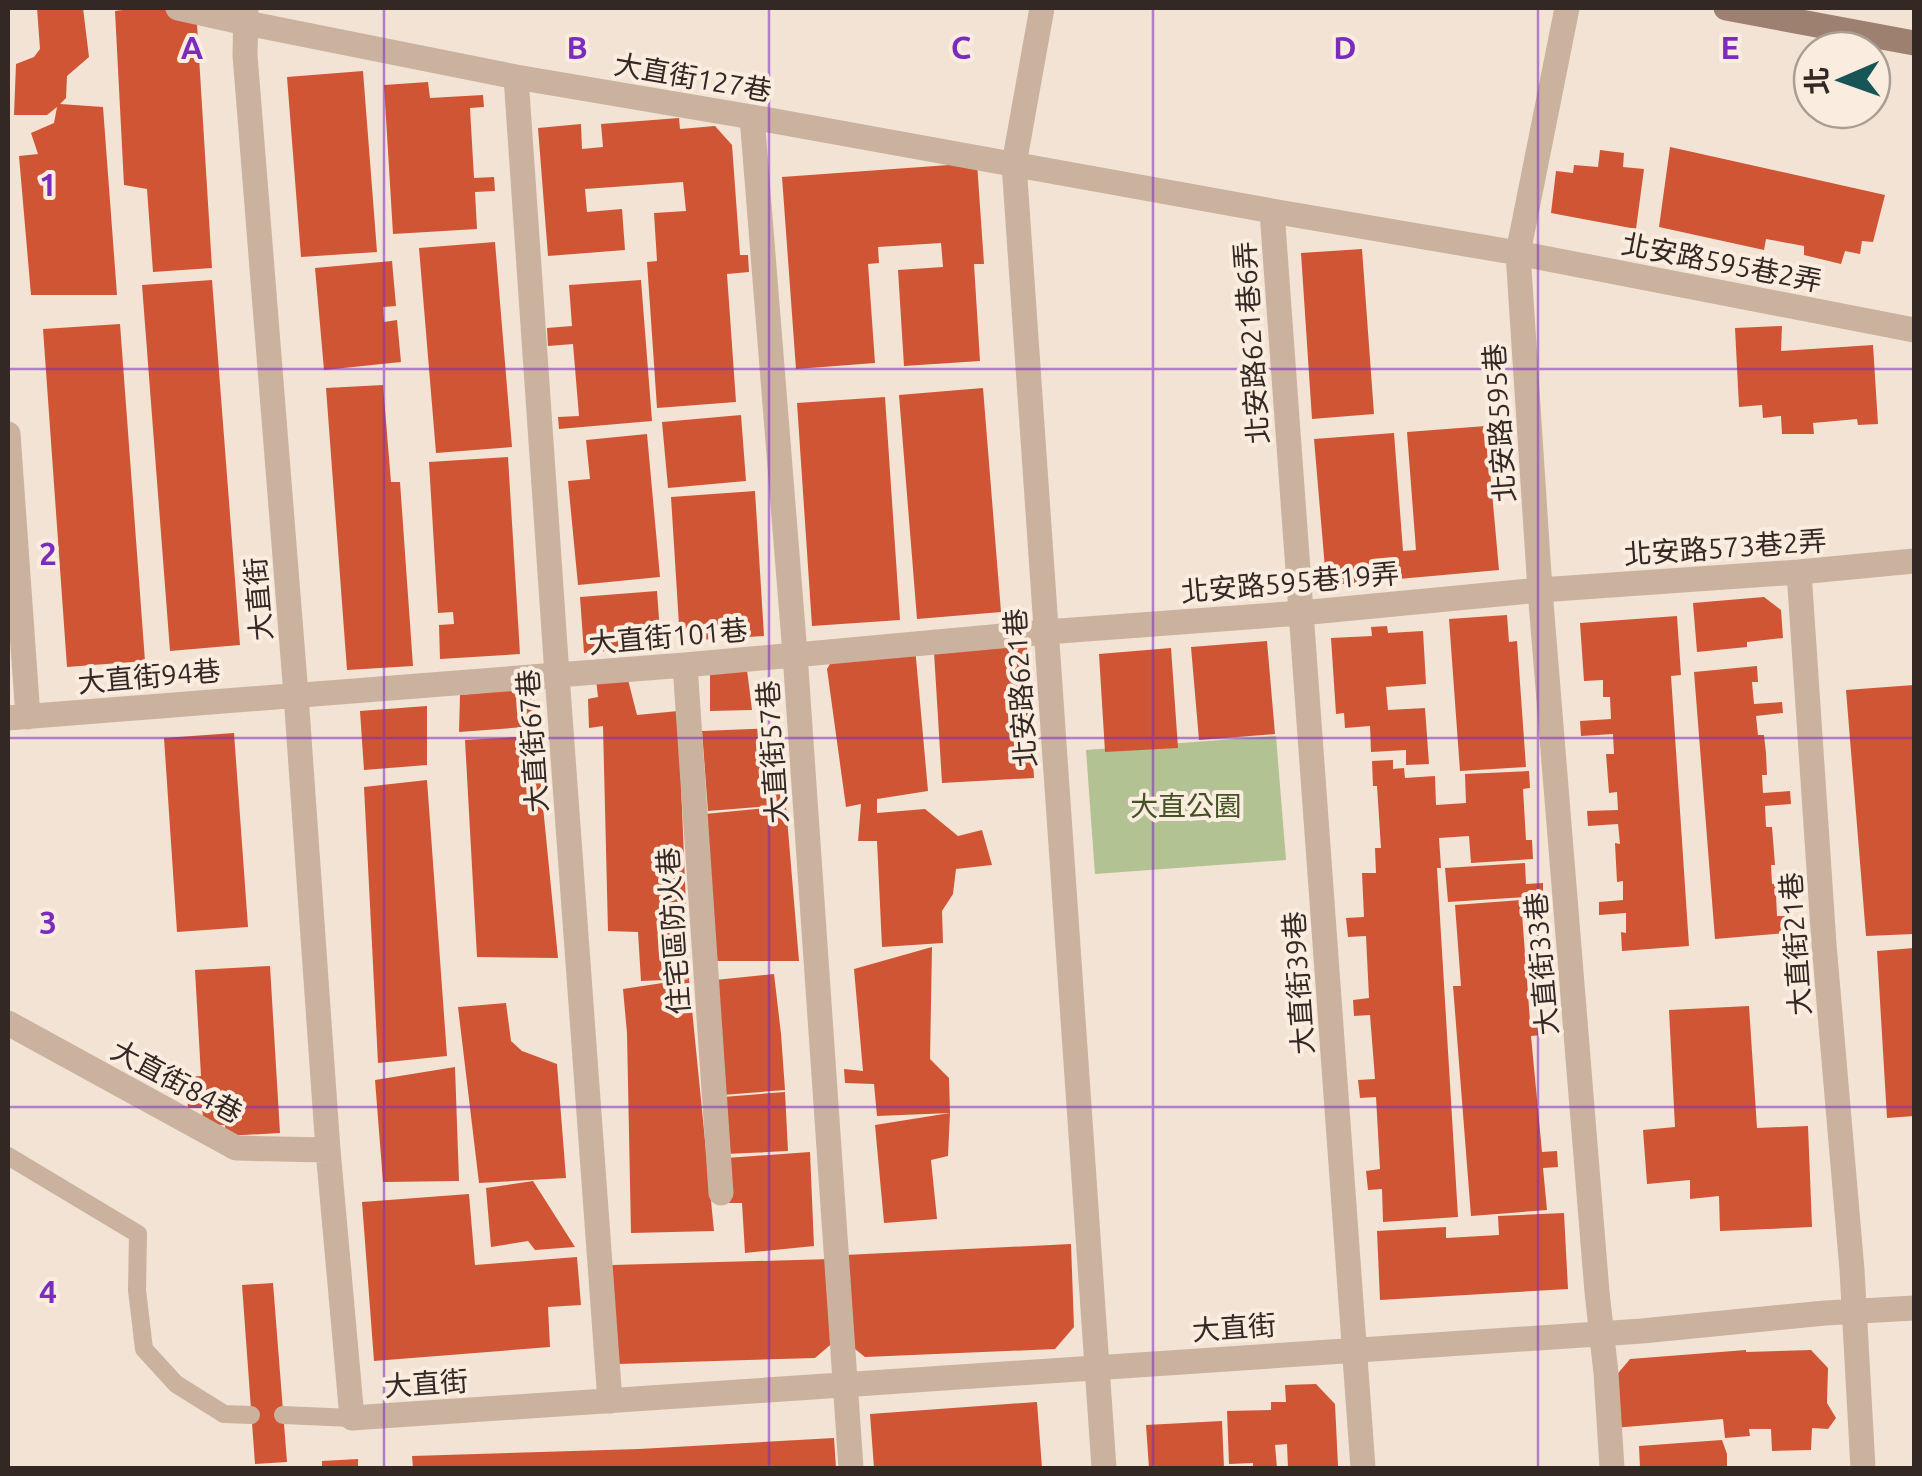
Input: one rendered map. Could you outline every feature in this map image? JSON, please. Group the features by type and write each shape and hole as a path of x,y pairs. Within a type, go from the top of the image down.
{"main road":[{"path":"1726,8 1914,43"}],"street":[{"name":"大直街127巷","path":"178,8 246,15 516,77 1014,164"},
{"name":"北安路621巷","path":"1042,8 1014,164 1104,1468"},
{"name":"北安路595巷","path":"1540,590 1518,253 1567,8"},
{"name":"大直街","path":"246,15 245,55 352,1418 1602,1333 1914,1308"},
{"name":"大直街67巷","path":"516,77 610,1401"},
{"name":"大直街57巷","path":"752,117 795,654 851,1468"},
{"name":"北安路621巷6弄","path":"1014,164 1272,211 1301,613"},
{"path":"1272,211 1518,253"},
{"name":"北安路595巷2弄","path":"1518,253 1914,330"},
{"path":"8,434 18,717"},
{"name":"北安路573巷2弄","path":"1540,590 1914,562"},
{"name":"大直街21巷","path":"1799,572 1822,925 1852,1270 1862,1468"},
{"name":"北安路595巷19弄","path":"1046,632 1540,590"},
{"name":"大直街33巷","path":"1540,590 1612,1468"},
{"name":"大直街39巷","path":"1301,613 1363,1468"},
{"name":"大直街101巷","path":"296,695 1046,632"},
{"name":"住宅區防火巷","path":"685,665 720,1193"},
{"name":"大直街94巷","path":"18,717 296,695"},
{"name":"大直街84巷","path":"8,1023 236,1148 328,1150"}],"lane":[{"path":"8,1156 138,1234 137,1290 144,1350 176,1384 224,1414 251,1415"},
{"path":"283,1415 352,1418"}],"green space":[{"name":"大直公園","path":"1276,736 1286,860 1095,874 1086,750"}],"building":[{"path":"37,8 83,8 89,57 67,76 66,98 60,104 103,107 117,295 31,295 19,156 38,154 31,133 54,123 57,107 47,115 14,115 16,64 34,57 40,49"},
{"path":"196,8 212,268 153,272 147,189 124,185 115,11"},
{"path":"363,71 377,252 301,257 287,77"},
{"path":"428,82 430,98 483,95 484,107 470,108 474,178 494,177 495,191 475,192 477,229 393,234 384,85"},
{"path":"679,118 680,129 715,126 732,145 740,255 748,255 749,272 727,274 736,402 657,408 647,262 657,261 654,213 686,211 683,182 585,189 587,212 622,209 625,250 548,256 538,128 581,124 582,149 603,147 601,124"},
{"path":"1670,147 1885,195 1873,242 1862,241 1860,254 1845,251 1841,264 1804,255 1804,246 1766,239 1764,250 1659,227"},
{"path":"1600,150 1624,153 1623,167 1644,169 1636,229 1551,213 1556,171 1573,173 1574,165 1598,167"},
{"path":"977,163 984,264 974,264 980,361 904,366 898,270 943,267 941,243 878,247 879,263 868,264 875,363 796,369 782,177"},
{"path":"495,242 512,447 436,453 419,248"},
{"path":"1362,249 1374,414 1312,419 1301,253"},
{"path":"392,261 396,306 383,307 384,322 397,320 401,362 324,370 315,268"},
{"path":"212,280 240,645 170,651 142,285"},
{"path":"641,280 652,421 559,429 558,417 579,416 573,344 548,346 547,328 572,326 569,285"},
{"path":"120,324 145,661 67,667 43,329"},
{"path":"1782,326 1781,351 1873,345 1878,424 1858,425 1857,419 1813,423 1814,434 1782,434 1781,416 1763,418 1762,405 1739,407 1735,328"},
{"path":"383,385 391,482 400,482 413,666 347,670 326,388"},
{"path":"983,388 1001,612 917,619 899,395"},
{"path":"885,397 900,620 812,626 797,403"},
{"path":"741,415 746,481 668,488 662,422"},
{"path":"1486,426 1499,570 1332,585 1326,580 1314,439 1394,433 1403,551 1416,550 1407,432"},
{"path":"647,434 660,577 578,585 568,481 590,479 586,440"},
{"path":"508,457 520,654 440,659 439,625 454,624 453,612 438,613 429,462"},
{"path":"755,491 764,636 680,641 671,497"},
{"path":"657,591 661,646 584,653 580,597"},
{"path":"1764,597 1781,610 1783,638 1747,642 1747,647 1697,652 1693,603"},
{"path":"1507,615 1509,642 1517,641 1526,767 1460,771 1449,619"},
{"path":"1677,616 1681,675 1671,676 1689,946 1622,951 1626,913 1599,915 1599,902 1623,900 1623,881 1617,882 1618,824 1588,826 1587,811 1618,810 1617,792 1609,793 1606,754 1614,754 1613,734 1581,736 1580,721 1611,719 1610,697 1603,697 1603,680 1584,681 1580,623"},
{"path":"1387,626 1388,633 1423,631 1426,684 1386,687 1388,710 1425,708 1429,764 1406,765 1406,750 1371,752 1370,726 1345,728 1344,713 1336,714 1331,638 1372,636 1371,627"},
{"path":"1267,641 1275,734 1199,740 1191,647"},
{"path":"1027,646 1034,778 942,783 934,652"},
{"path":"915,647 928,791 877,799 877,813 925,809 958,836 982,830 992,865 956,869 953,894 942,911 943,943 882,947 877,841 858,841 861,804 846,807 827,669 837,652"},
{"path":"1171,648 1178,748 1105,752 1099,654"},
{"path":"1757,666 1758,682 1752,682 1754,704 1782,702 1783,713 1756,716 1758,735 1764,735 1766,753 1763,793 1790,791 1791,804 1765,806 1766,827 1772,827 1772,884 1800,881 1801,893 1776,895 1777,916 1785,916 1787,933 1715,939 1694,672"},
{"path":"747,670 752,710 710,711 710,672"},
{"path":"627,676 637,715 678,711 689,979 641,981 638,932 608,931 603,726 589,728 588,699 598,697 596,679"},
{"path":"1914,685 1914,934 1866,936 1846,690"},
{"path":"533,688 538,726 459,732 460,695"},
{"path":"427,706 427,765 364,770 360,711"},
{"path":"774,728 781,805 708,811 702,731"},
{"path":"234,733 248,927 177,932 164,738"},
{"path":"536,736 558,958 477,957 465,740"},
{"path":"1393,760 1393,769 1404,768 1405,778 1435,776 1436,805 1466,803 1465,774 1529,771 1530,788 1523,789 1526,840 1532,840 1533,859 1471,863 1469,836 1439,838 1441,868 1437,868 1458,1217 1383,1222 1382,1189 1368,1190 1366,1171 1380,1169 1376,1097 1360,1098 1358,1080 1375,1079 1370,1015 1354,1016 1353,1000 1369,998 1366,936 1348,937 1346,918 1364,917 1362,873 1376,873 1375,848 1381,848 1372,761"},
{"path":"427,780 447,1056 378,1063 364,787"},
{"path":"786,806 799,961 717,961 705,814"},
{"path":"1525,863 1526,884 1543,883 1543,896 1448,902 1445,868"},
{"path":"1521,900 1530,1021 1541,1020 1542,1035 1531,1036 1542,1152 1557,1151 1558,1167 1543,1168 1547,1210 1471,1216 1453,986 1461,986 1455,905"},
{"path":"932,947 930,1059 949,1078 950,1113 877,1116 874,1084 845,1083 844,1069 863,1071 854,969"},
{"path":"1914,948 1914,1116 1887,1118 1877,951"},
{"path":"270,966 280,1133 226,1136 225,1125 204,1126 202,1108 188,1108 186,1077 201,1076 195,970"},
{"path":"774,974 785,1090 722,1095 715,980"},
{"path":"689,979 714,1231 631,1233 623,989"},
{"path":"506,1003 511,1041 522,1051 557,1064 566,1178 479,1183 458,1007"},
{"path":"1749,1006 1757,1128 1808,1126 1812,1227 1720,1231 1719,1196 1690,1199 1690,1180 1647,1184 1643,1130 1675,1127 1669,1010"},
{"path":"455,1067 459,1181 383,1182 375,1080"},
{"path":"785,1092 788,1151 725,1154 723,1097"},
{"path":"950,1113 948,1156 931,1160 937,1219 884,1223 875,1125"},
{"path":"810,1152 814,1246 745,1253 742,1203 727,1203 726,1158"},
{"path":"533,1181 575,1247 535,1250 528,1241 491,1247 486,1188"},
{"path":"469,1194 475,1265 577,1257 581,1305 548,1307 550,1347 374,1361 362,1202"},
{"path":"1564,1213 1568,1289 1380,1300 1377,1231 1446,1227 1446,1238 1499,1235 1498,1216"},
{"path":"1071,1244 1074,1327 1055,1349 865,1357 850,1345 845,1255"},
{"path":"832,1259 836,1340 815,1358 618,1364 612,1265"},
{"path":"273,1283 287,1462 255,1464 242,1285"},
{"path":"1746,1350 1811,1350 1828,1368 1827,1403 1836,1418 1828,1429 1812,1428 1811,1450 1772,1451 1771,1429 1749,1429 1750,1436 1725,1438 1723,1419 1613,1428 1609,1384 1630,1359"},
{"path":"1316,1384 1335,1404 1338,1466 1288,1468 1287,1444 1275,1445 1277,1468 1229,1464 1227,1411 1271,1410 1271,1402 1286,1402 1285,1385"},
{"path":"1037,1402 1042,1468 874,1468 870,1414"},
{"path":"1222,1421 1224,1468 1149,1468 1146,1425"},
{"path":"834,1438 836,1468 413,1468 412,1456 639,1449"},
{"path":"1722,1440 1727,1468 1640,1468 1639,1446"},
{"path":"358,1459 358,1468 322,1468 322,1461"}]}
